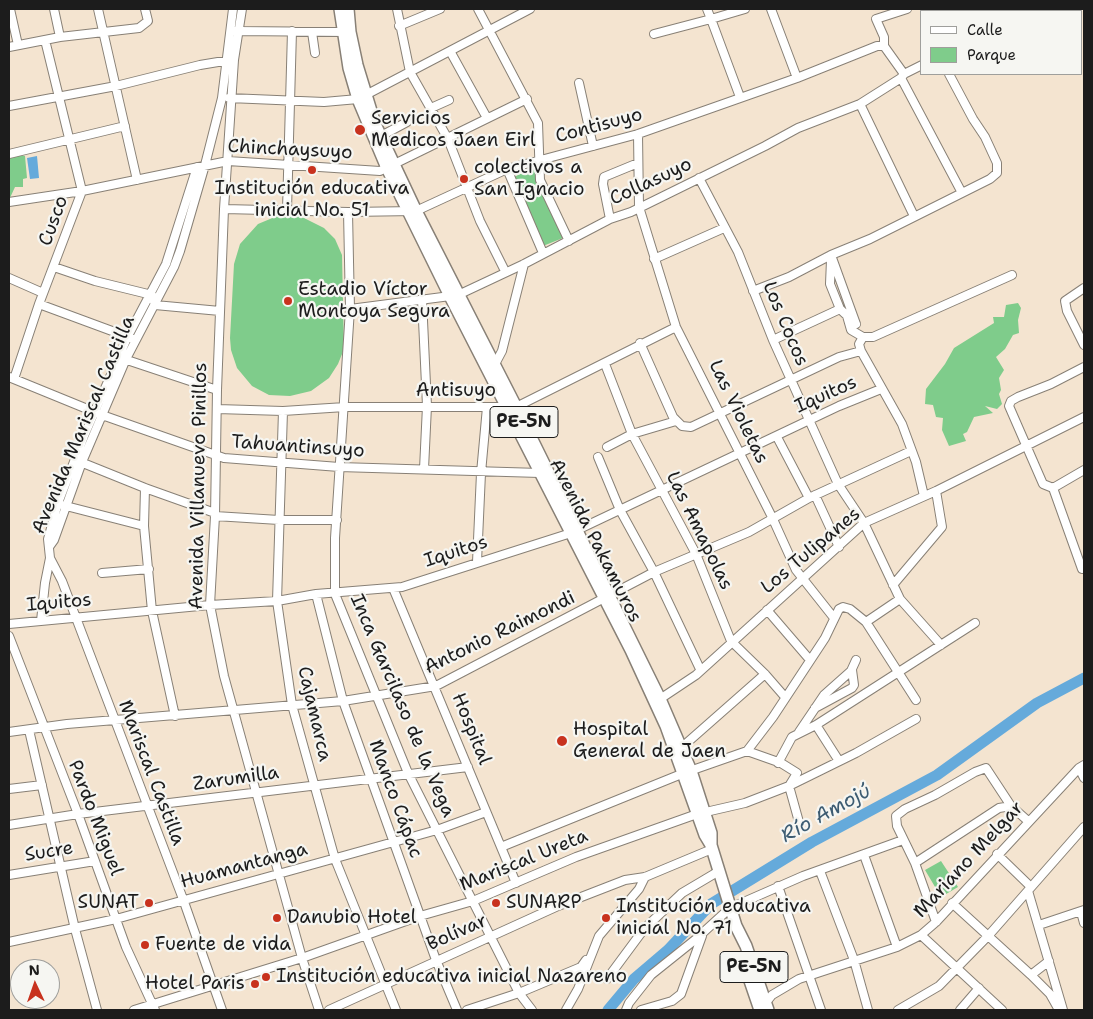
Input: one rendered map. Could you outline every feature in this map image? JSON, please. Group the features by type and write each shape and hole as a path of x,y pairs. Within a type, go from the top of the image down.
{"highway":[{"name":"Avenida Pakamuros","path":"340,9 362,98 390,166 454,296 660,699 681,748 701,813 711,833 712,847 729,905"},
{"name":"Avenida Pakamuros","path":"346,32 348,9"},
{"name":"Avenida Pakamuros","path":"362,98 381,136 390,166"},
{"name":"Avenida Pakamuros","path":"454,296 494,366 540,473 574,532"},
{"name":"Avenida Pakamuros","path":"608,598 688,772"},
{"name":"PE-5N","path":"729,905 736,926 746,946 764,1008"}],"street":[{"path":"10,9 18,45"},
{"path":"54,9 60,37"},
{"path":"98,9 137,180"},
{"path":"9,47 60,37 143,26 149,18 145,9"},
{"name":"Avenida Mariscal Castilla","path":"132,338 155,305 174,267 201,166 222,98 230,60 230,31 233,9"},
{"name":"Avenida Villanuevo Pinillos","path":"242,9 240,31 230,60 232,98 224,209 215,456 215,514 210,605 224,676 236,710 302,958 319,1010"},
{"path":"397,9 410,72 448,139 480,221 505,271"},
{"path":"399,26 440,9"},
{"path":"478,9 539,127 540,180 569,241"},
{"path":"222,98 324,102 362,98 530,9"},
{"path":"707,9 740,97"},
{"path":"654,34 745,9"},
{"path":"771,9 797,78"},
{"path":"907,9 876,19 884,37 884,46 903,76 962,193"},
{"path":"230,31 346,32"},
{"path":"287,210 292,31"},
{"path":"312,32 315,53"},
{"name":"Cusco","path":"11,378 82,191 45,40"},
{"name":"Contisuyo","path":"224,209 348,212 412,211 507,169 638,134 797,78 877,46 884,46"},
{"path":"450,51 487,118"},
{"path":"9,106 116,86 230,60"},
{"name":"Collasuyo","path":"454,296 505,271 524,264 610,219 640,207 798,128 860,104 920,66"},
{"path":"753,291 797,274 831,255 870,239 990,179 997,173 997,163 950,75"},
{"path":"579,83 593,146"},
{"name":"Chinchaysuyo","path":"9,202 82,191 228,161 380,171 526,99"},
{"path":"431,108 449,100"},
{"path":"860,104 914,216"},
{"path":"381,136 407,122"},
{"path":"9,154 125,126"},
{"name":"Las Violetas","path":"638,134 640,207 654,259 676,327 721,413 802,580 834,618"},
{"path":"610,219 603,184 604,177 638,163"},
{"name":"Avenida Mariscal Castilla","path":"62,506 82,462 99,414 122,359 166,264 201,166"},
{"path":"507,169 543,253"},
{"name":"Los Cocos","path":"699,178 738,252 773,340 838,484 864,523"},
{"name":"Inca Garcilaso de la Vega","path":"348,212 350,309 337,520 335,594 379,696 408,773 519,992 532,1010"},
{"path":"654,259 724,228"},
{"path":"831,255 830,284 840,309 856,324"},
{"path":"831,255 856,324 863,337"},
{"path":"494,366 502,351 524,264"},
{"path":"54,267 95,281 152,295 155,305 220,312"},
{"path":"847,316 851,330 863,337 873,337 1012,275"},
{"path":"9,278 43,293"},
{"path":"1084,288 1065,300 1067,311 1084,345"},
{"path":"350,309 454,296"},
{"path":"422,299 427,406 424,469"},
{"path":"39,304 132,338"},
{"path":"773,340 840,309"},
{"name":"Antisuyo","path":"217,409 283,411 345,407 512,407 605,364 640,343 676,327"},
{"path":"863,337 859,344 861,351 902,424 921,477 924,496"},
{"path":"640,343 676,421 682,426 692,426 848,352 861,351"},
{"path":"122,359 217,390"},
{"name":"Las Amapolas","path":"605,364 632,434 696,554 732,641 785,697"},
{"path":"1082,568 1053,488 1043,484 1009,406 1011,401 1084,366"},
{"name":"Tahuantinsuyo","path":"11,378 99,414 215,456 340,467 424,469 481,473 540,473"},
{"name":"Iquitos","path":"9,624 210,605 277,601 316,594 393,588 574,532 777,437 809,420 881,389"},
{"path":"477,562 481,473 487,407"},
{"name":"Cajamarca","path":"283,411 277,601 292,705 334,858 396,1010"},
{"name":"Avenida Mariscal Castilla","path":"49,548 54,540 74,459 99,414"},
{"name":"Los Tulipanes","path":"660,699 700,669 864,523 936,491 1084,417"},
{"path":"606,447 632,434 676,421"},
{"path":"777,437 812,496 839,547"},
{"name":"Antonio Raimondi","path":"9,732 342,701 436,686 608,598 654,572 750,532 772,517 812,496 911,451"},
{"path":"598,457 620,510 654,572 700,669"},
{"path":"74,459 215,514 280,520 337,520"},
{"path":"1053,488 1084,470"},
{"path":"145,488 144,526 152,611 175,716"},
{"path":"893,584 942,527 936,491"},
{"path":"62,506 144,526"},
{"path":"864,523 900,599 941,645"},
{"name":"Mariscal Castilla","path":"49,548 50,558 62,581 74,617 183,899 222,1010"},
{"path":"41,621 50,558"},
{"path":"102,573 148,569"},
{"name":"Hospital","path":"393,588 436,686 516,884"},
{"name":"Manco Cápac","path":"316,594 342,701 436,960 457,1010"},
{"path":"866,622 900,599"},
{"path":"501,847 688,772 747,751 757,740 810,660 839,609 846,607 866,622 916,700"},
{"path":"767,610 810,660"},
{"path":"778,763 792,737 816,725 975,623"},
{"name":"Pardo Miguel","path":"9,636 43,728 78,814 116,919 153,1007"},
{"path":"798,734 824,694 852,670 856,660"},
{"path":"814,708 852,688 854,685 852,670"},
{"path":"681,748 765,674"},
{"name":"Mariscal Ureta","path":"134,1010 153,1007 302,958 420,916 473,901 576,857 701,813 745,803 788,786 839,761 916,719"},
{"path":"816,725 839,761"},
{"path":"29,730 49,819 62,866 75,929 97,1010"},
{"path":"747,751 778,763 797,773 788,786 799,822"},
{"path":"1081,766 1084,778"},
{"name":"Mariano Melgar","path":"764,1008 772,995 810,974 896,947 921,935 936,922 997,854 1081,766"},
{"name":"Zarumilla","path":"9,824 314,784 468,767"},
{"path":"936,922 915,863 897,826 896,816 899,812 986,768 1011,806 1028,821"},
{"path":"9,790 42,785"},
{"path":"915,863 999,808 1011,806"},
{"name":"Huamantanga","path":"9,942 116,919 437,830 486,812"},
{"path":"898,1010 916,1002 939,986 989,935 1084,827"},
{"path":"641,1010 672,1001 681,994 699,940 729,905 903,840"},
{"name":"Bolívar","path":"329,1010 576,898 625,880 645,877 712,847"},
{"path":"997,854 1029,889 1061,1010"},
{"path":"864,855 896,947"},
{"name":"Sucre","path":"9,875 95,861"},
{"path":"820,871 854,960 868,1010"},
{"path":"607,979 644,929 682,893 720,874"},
{"path":"566,1010 578,990 599,936 639,889 645,877"},
{"path":"778,886 821,1010"},
{"path":"952,904 989,935 1031,975 1050,994 1061,1010"},
{"path":"1039,925 1082,911 1084,923"},
{"path":"626,1010 633,997 651,975 709,927"},
{"path":"921,935 1002,1010"},
{"path":"467,1010 519,992 581,967 590,956"},
{"path":"1031,975 1049,960"},
{"path":"960,1010 979,988"}],"green space":[{"path":"25,156 27,178 23,179 23,187 15,187 9,200 9,158"},
{"path":"533,168 563,238 543,246 514,177"},
{"name":"Estadio Víctor Montoya Segura","path":"282,214 300,216 324,228 335,239 342,255 344,349 338,364 329,378 311,391 290,396 269,395 252,386 237,368 231,350 230,338 234,264 240,244 258,224"},
{"path":"1018,303 1021,308 1018,320 1019,333 1013,335 1005,349 996,357 1004,370 999,378 1001,390 999,394 1002,404 997,409 985,406 993,413 974,417 967,432 963,434 966,441 949,446 942,430 943,418 936,417 933,405 925,404 926,389 945,364 954,348 994,323 993,317 1004,317 1006,305"},
{"path":"941,861 958,887 941,897 925,870"}],"water":[{"path":"37,156 39,178 30,179 27,158"}],"waterway":[{"name":"Río Amojú","path":"608,1010 634,979 668,950 711,904 812,842 937,775 1037,703 1084,678"}],"place":[{"name":"Servicios Medicos Jaen Eirl","path":"360,130"},
{"name":"Institución educativa inicial No. 51","path":"312,170"},
{"name":"colectivos a San Ignacio","path":"464,179"},
{"name":"Estadio Víctor Montoya Segura","path":"288,301"},
{"name":"Hospital General de Jaen","path":"562,741"},
{"name":"SUNAT","path":"149,903"},
{"name":"SUNARP","path":"496,903"},
{"name":"Danubio Hotel","path":"277,918"},
{"name":"Institución educativa inicial No. 71","path":"606,918"},
{"name":"Fuente de vida","path":"145,945"},
{"name":"Institución educativa inicial Nazareno","path":"266,977"},
{"name":"Hotel Paris","path":"255,984"}]}
